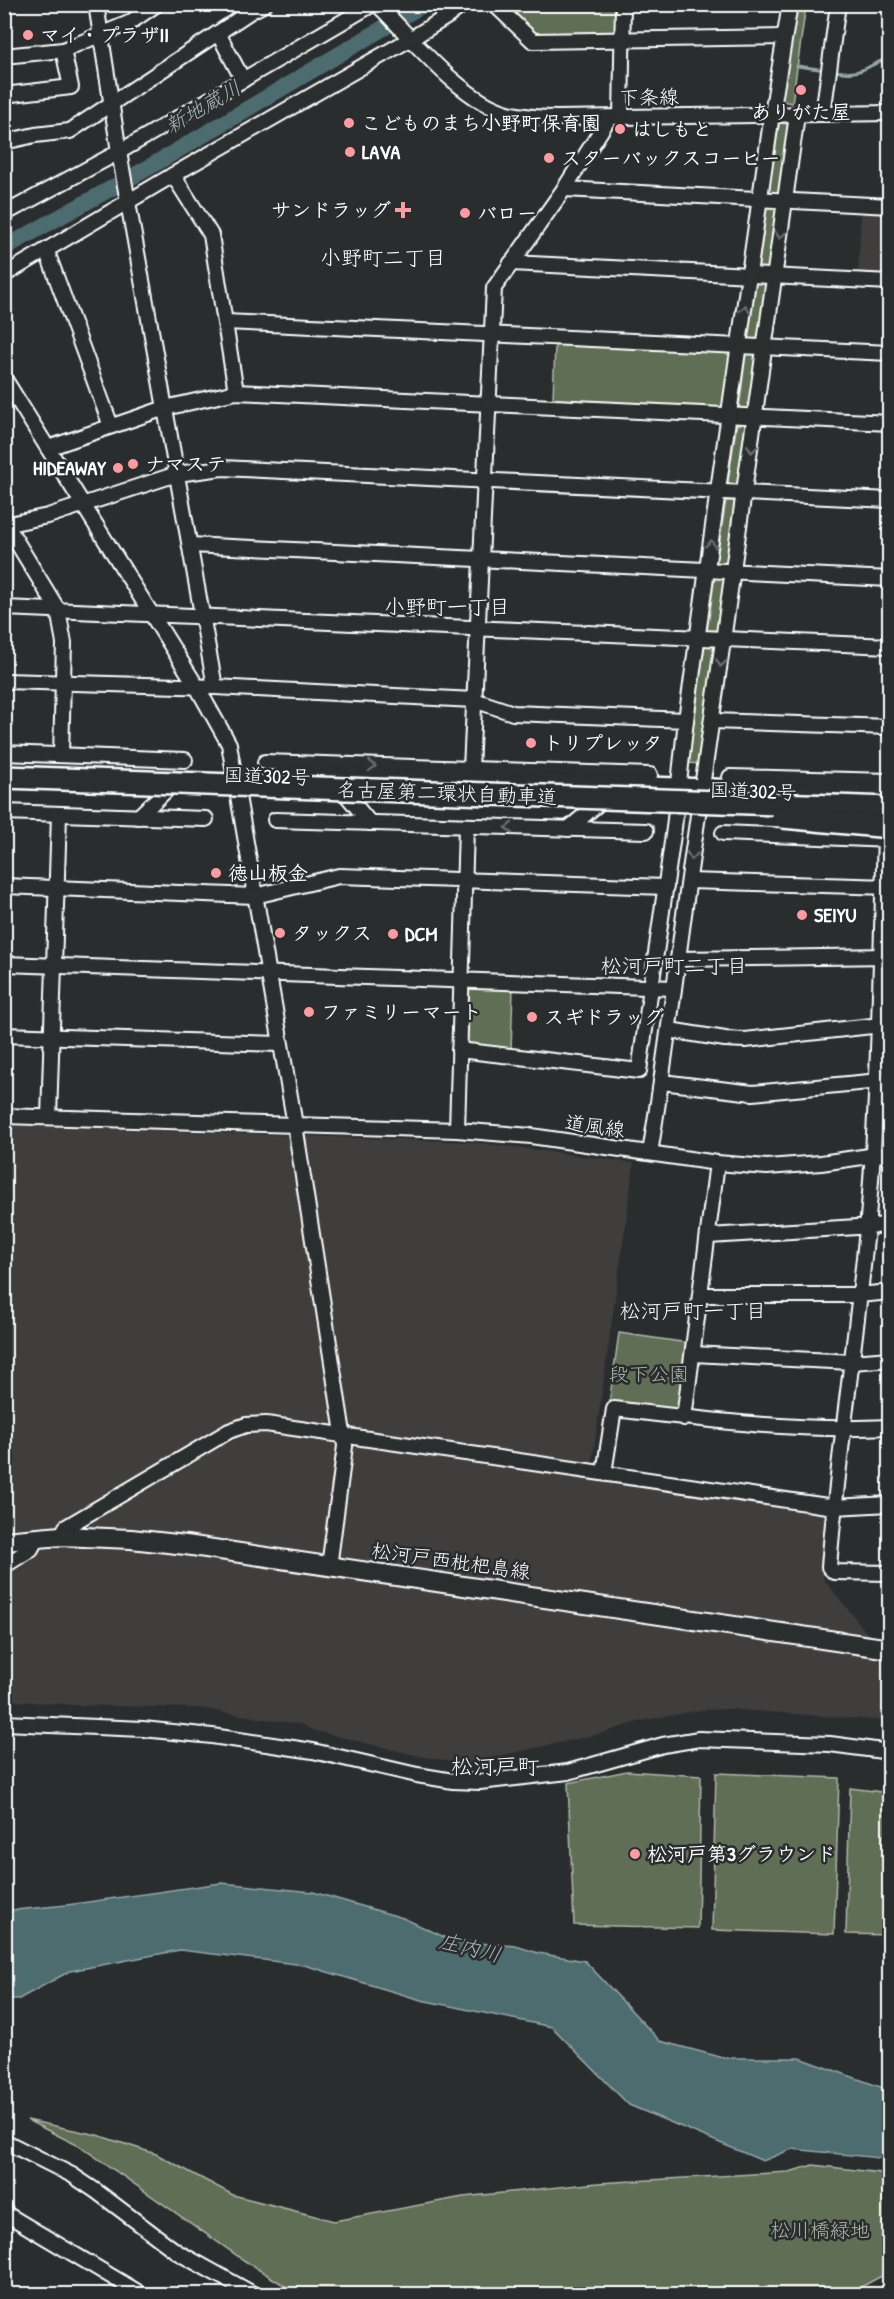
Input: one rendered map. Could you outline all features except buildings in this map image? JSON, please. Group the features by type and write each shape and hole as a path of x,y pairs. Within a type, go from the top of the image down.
{"highway":[{"name":"国道302号","path":"4,768 123,764 185,766 235,775 332,778 567,779 618,787 890,796"},
{"name":"名古屋第二環状自動車道","path":"4,777 890,808"},
{"name":"名古屋第二環状自動車道","path":"4,790 783,818 888,832"}],"main road":[{"name":"松河戸西枇杷島線","path":"4,1540 62,1536 131,1539 175,1544 890,1649"}],"street":[{"path":"96,4 215,687"},
{"path":"4,56 63,50 129,22 157,4"},
{"path":"4,142 35,135 70,131 265,4"},
{"path":"4,275 46,252 128,198 173,175 408,34 448,16 464,4"},
{"path":"495,4 533,41 784,37"},
{"path":"471,769 494,288 615,118 623,40 623,4"},
{"path":"459,1050 639,1071 666,887 686,720 718,492 790,4"},
{"path":"823,114 838,4"},
{"path":"4,214 121,157 243,80 377,6"},
{"name":"下条線","path":"377,6 463,89 482,102 506,113 532,117 615,118 890,113"},
{"path":"218,33 243,80"},
{"path":"4,95 71,87 63,50"},
{"path":"650,1153 662,1082 797,115"},
{"path":"173,175 211,235 236,392"},
{"path":"564,189 890,206"},
{"path":"46,252 111,426"},
{"path":"511,263 890,282"},
{"path":"226,322 890,353"},
{"path":"4,378 226,737 235,775 295,1125 345,1446 329,1566"},
{"path":"48,448 165,408 236,392 890,423"},
{"path":"61,754 64,644 58,610 5,524 48,516 177,474 222,468 890,500"},
{"path":"190,545 890,579"},
{"path":"4,608 724,637 890,646"},
{"path":"4,681 215,687 474,700 513,713 686,720"},
{"path":"712,721 890,727"},
{"path":"4,753 61,754 123,764"},
{"path":"265,762 471,769 567,779 650,775"},
{"path":"295,777 314,764"},
{"path":"138,817 185,766"},
{"path":"730,777 890,781"},
{"path":"332,778 370,823"},
{"path":"568,829 618,787"},
{"path":"805,793 838,838"},
{"path":"4,812 206,819"},
{"path":"49,1118 59,815"},
{"path":"275,820 646,831"},
{"path":"457,1130 466,827"},
{"path":"723,833 838,838 888,832 883,1081 829,1566 834,1572 890,1573"},
{"path":"4,886 255,896 339,876 666,887"},
{"path":"689,881 886,887"},
{"path":"678,959 886,956"},
{"path":"4,964 674,988"},
{"path":"669,1030 745,1040 884,1025"},
{"path":"4,1035 280,1044"},
{"path":"662,1082 753,1093 883,1081"},
{"name":"道風線","path":"4,1116 457,1130 531,1136 717,1164 767,1167 821,1163 890,1153"},
{"path":"684,1418 717,1164"},
{"path":"708,1236 890,1225"},
{"path":"701,1294 859,1295 890,1292"},
{"path":"693,1354 852,1362 890,1359"},
{"path":"604,1473 614,1409 684,1418 844,1430 890,1427"},
{"path":"62,1536 66,1527 229,1431 246,1425 266,1424 834,1508 890,1504"},
{"path":"4,1566 31,1549 37,1538"},
{"path":"4,1723 143,1729 212,1736 313,1751 417,1775 453,1781 480,1782 568,1772 663,1745 699,1739 830,1744 890,1752"},
{"path":"4,2141 72,2175 177,2252 253,2295"},
{"path":"6,2217 141,2295"}],"shaded area":[{"path":"861,210 889,212 889,275 858,274"},
{"path":"5,1125 469,1142 634,1163 590,1477 827,1512 829,1515 823,1578 890,1662 889,1721 728,1709 700,1710 641,1721 599,1734 467,1763 423,1757 312,1730 304,1725 197,1708 75,1705 5,1700"}],"green space":[{"path":"502,5 615,5 615,30 612,34 533,34"},
{"path":"795,5 806,5 792,103 782,101"},
{"path":"779,123 789,124 779,194 769,194"},
{"path":"767,206 776,207 768,270 758,270"},
{"path":"756,282 766,283 758,341 748,340"},
{"path":"557,343 730,352 732,356 725,406 722,409 555,400 553,398"},
{"path":"746,353 756,354 748,410 739,410"},
{"path":"737,423 747,423 738,484 728,483"},
{"path":"726,501 736,501 727,565 716,564"},
{"path":"715,577 725,577 717,632 707,631"},
{"path":"705,644 715,645 699,764 688,763"},
{"path":"467,987 513,989 511,1050 465,1043"},
{"name":"段下公園","path":"619,1333 688,1343 679,1410 676,1413 609,1404"},
{"name":"松河戸第3グラウンド","path":"627,1771 701,1776 698,1928 574,1925 568,1783"},
{"path":"716,1773 839,1778 834,1934 712,1930"},
{"path":"850,1788 889,1793 889,1935 846,1934"},
{"name":"松川橋緑地","path":"27,2120 97,2135 156,2154 233,2195 334,2221 463,2197 598,2183 789,2172 813,2165 889,2174 889,2272 848,2294 298,2294 245,2261 81,2147"}],"water":[{"name":"庄内川","path":"221,1883 313,1892 403,1918 453,1941 516,1946 538,1953 585,1961 660,2041 724,2058 800,2058 889,2090 889,2159 792,2149 763,2161 629,2105 552,2027 421,2000 304,1965 180,1950 70,1971 19,1999 5,1999 5,1911 67,1905"}],"waterway":[{"name":"新地蔵川","path":"4,248 146,169 424,4"},
{"path":"832,71 858,71 890,59"},
{"path":"797,66 826,70"}],"place":[{"name":"マイ・プラザII","path":"28,35"},
{"name":"ありがた屋","path":"801,90"},
{"name":"こどものまち小野町保育園","path":"349,123"},
{"name":"はしもと","path":"620,129"},
{"name":"LAVA","path":"350,152"},
{"name":"スターバックスコーヒー","path":"549,158"},
{"name":"サンドラッグ","path":"403,210"},
{"name":"バロー","path":"465,213"},
{"name":"ナマステ","path":"133,464"},
{"name":"HIDEAWAY","path":"118,468"},
{"name":"トリプレッタ","path":"531,743"},
{"name":"徳山板金","path":"216,873"},
{"name":"SEIYU","path":"802,915"},
{"name":"タックス","path":"280,933"},
{"name":"DCM","path":"393,934"},
{"name":"ファミリーマート","path":"309,1012"},
{"name":"スギドラッグ","path":"532,1017"},
{"name":"松河戸第3グラウンド","path":"635,1854"}],"district":[{"name":"小野町二丁目","path":"383,258"},
{"name":"小野町一丁目","path":"447,607"},
{"name":"松河戸町二丁目","path":"674,966"},
{"name":"松河戸町一丁目","path":"693,1311"},
{"name":"松河戸町","path":"495,1766"}]}
